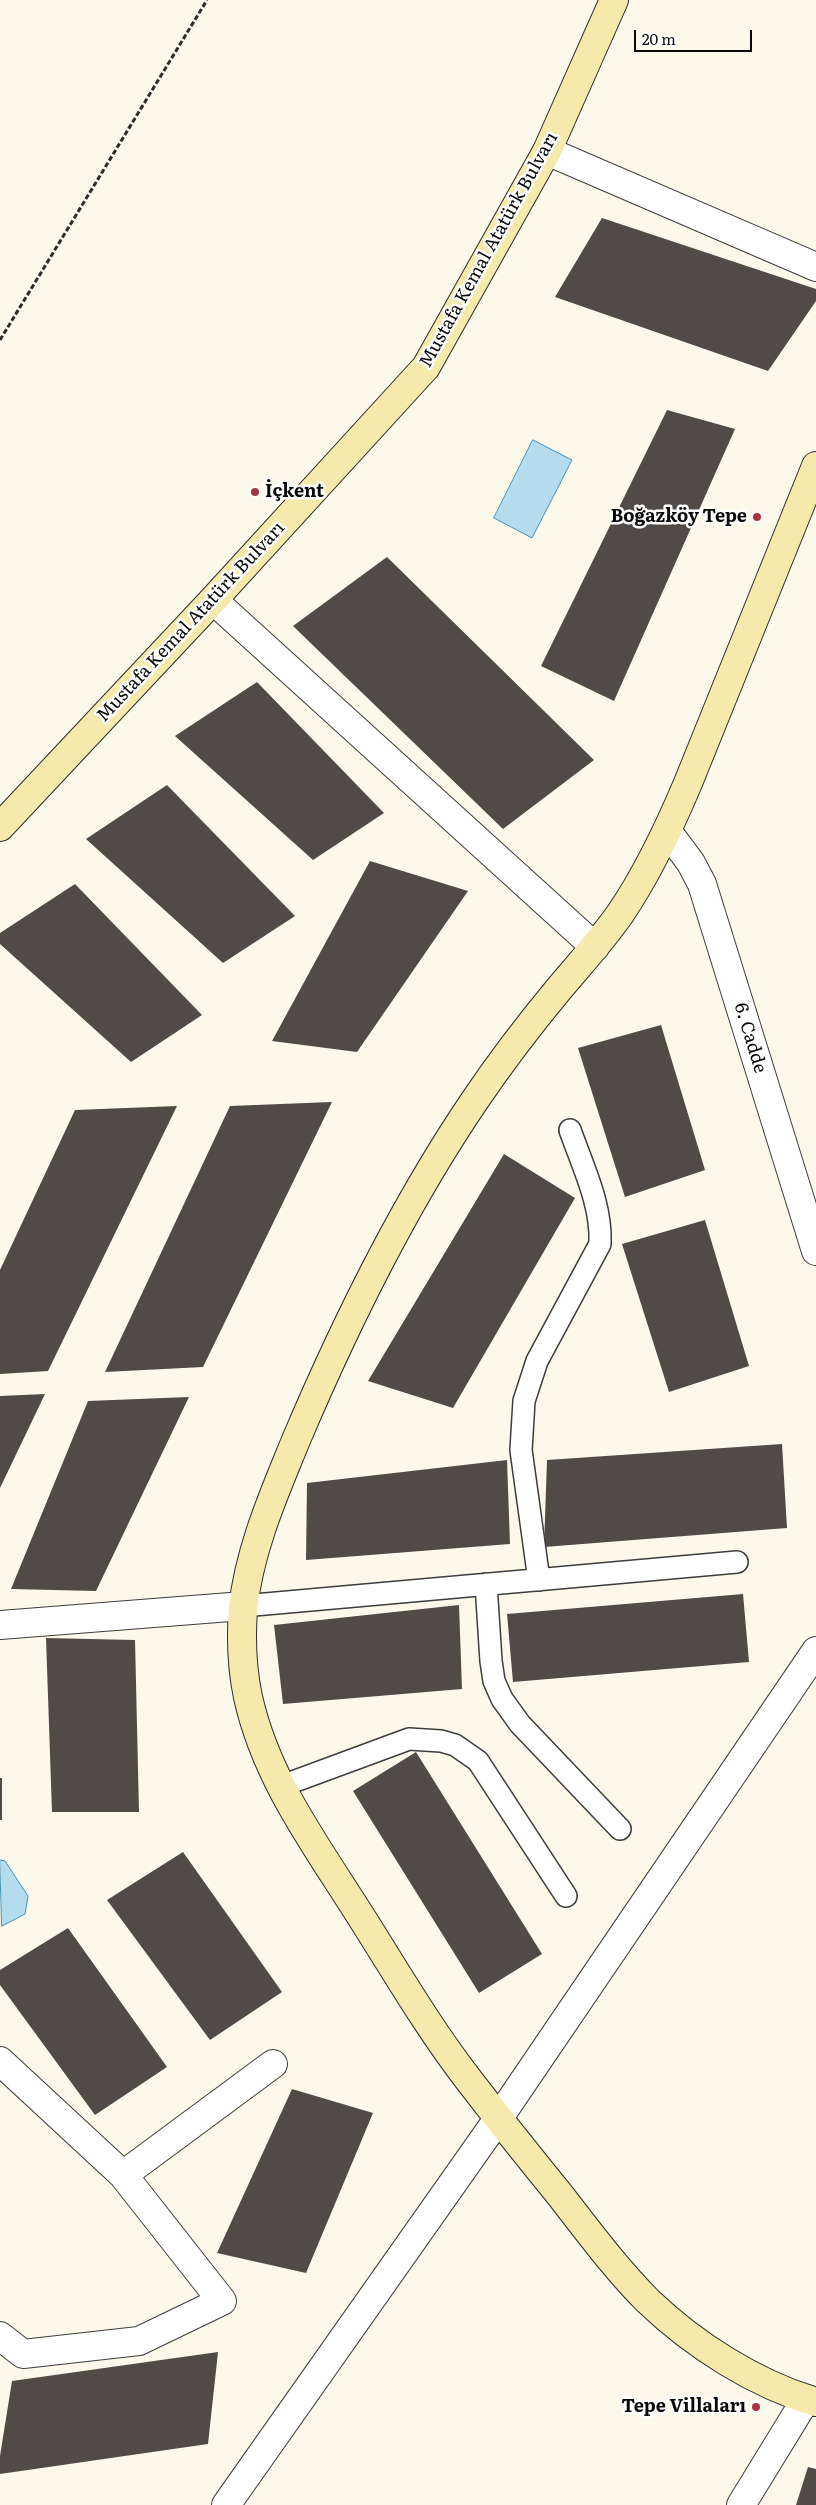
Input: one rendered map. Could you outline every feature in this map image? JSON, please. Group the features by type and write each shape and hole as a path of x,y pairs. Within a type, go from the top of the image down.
{"street":[{"name":"Mustafa Kemal Atatürk Bulvarı","path":"0,827 213,600 426,367 547,152 614,0"},
{"path":"547,152 816,267"},
{"path":"742,2505 811,2400 771,2384 729,2361 698,2341 649,2301 600,2247 442,2045 279,1787 259,1739 247,1692 242,1648 244,1606 260,1535 279,1482 322,1378 380,1260 425,1180 476,1099 554,995 595,947 622,911 668,832 816,466"},
{"path":"213,600 595,947"},
{"name":"6. Cadde","path":"668,832 691,863 702,884 816,1251"},
{"path":"0,1625 244,1606"},
{"path":"226,2505 498,2119 816,1652"},
{"path":"0,2061 123,2175 222,2301 139,2341 23,2354 0,2336"},
{"path":"123,2175 273,2064"}],"lane":[{"path":"539,1580 521,1450 520,1425 524,1401 537,1361 600,1244 601,1229 596,1202 570,1130"},
{"path":"244,1606 738,1562"},
{"path":"486,1584 491,1661 494,1681 502,1699 520,1724 620,1829"},
{"path":"279,1787 409,1739 426,1738 455,1745 478,1761 566,1896"}],"path":[{"path":"0,340 207,0"}],"water":[{"path":"533,440 572,460 532,538 494,518"},
{"path":"0,1860 5,1861 28,1896 25,1914 2,1926"}],"building":[{"path":"602,218 816,289 816,301 768,371 555,297"},
{"path":"667,410 735,429 614,701 541,666"},
{"path":"387,557 594,760 503,829 293,626"},
{"path":"257,682 384,813 313,860 175,736"},
{"path":"167,785 295,916 223,963 86,839"},
{"path":"370,861 468,891 357,1052 272,1041"},
{"path":"75,884 202,1015 131,1062 0,944 0,933"},
{"path":"661,1025 705,1170 625,1197 578,1048"},
{"path":"332,1102 203,1367 105,1372 230,1106"},
{"path":"177,1106 48,1371 0,1374 0,1270 75,1110"},
{"path":"504,1154 575,1198 453,1408 368,1381"},
{"path":"705,1220 749,1366 669,1392 622,1244"},
{"path":"45,1394 0,1488 0,1396"},
{"path":"189,1397 96,1591 11,1589 88,1401"},
{"path":"782,1444 787,1528 544,1547 547,1460"},
{"path":"507,1460 510,1544 306,1560 307,1483"},
{"path":"743,1594 749,1662 513,1682 507,1614"},
{"path":"459,1605 462,1689 283,1704 274,1625"},
{"path":"46,1638 135,1640 139,1812 52,1812"},
{"path":"416,1752 542,1954 479,1993 353,1791"},
{"path":"0,1778 2,1778 2,1820 0,1820"},
{"path":"183,1852 282,1992 210,2040 107,1900"},
{"path":"68,1928 167,2067 95,2115 0,1985 0,1970"},
{"path":"292,2089 373,2113 306,2273 217,2253"},
{"path":"218,2352 208,2444 0,2474 0,2456 12,2381"},
{"path":"808,2467 816,2469 816,2505 796,2505"}],"place":[{"name":"İçkent","path":"255,492"},
{"name":"Boğazköy Tepe","path":"757,517"},
{"name":"Tepe Villaları","path":"756,2407"}]}
